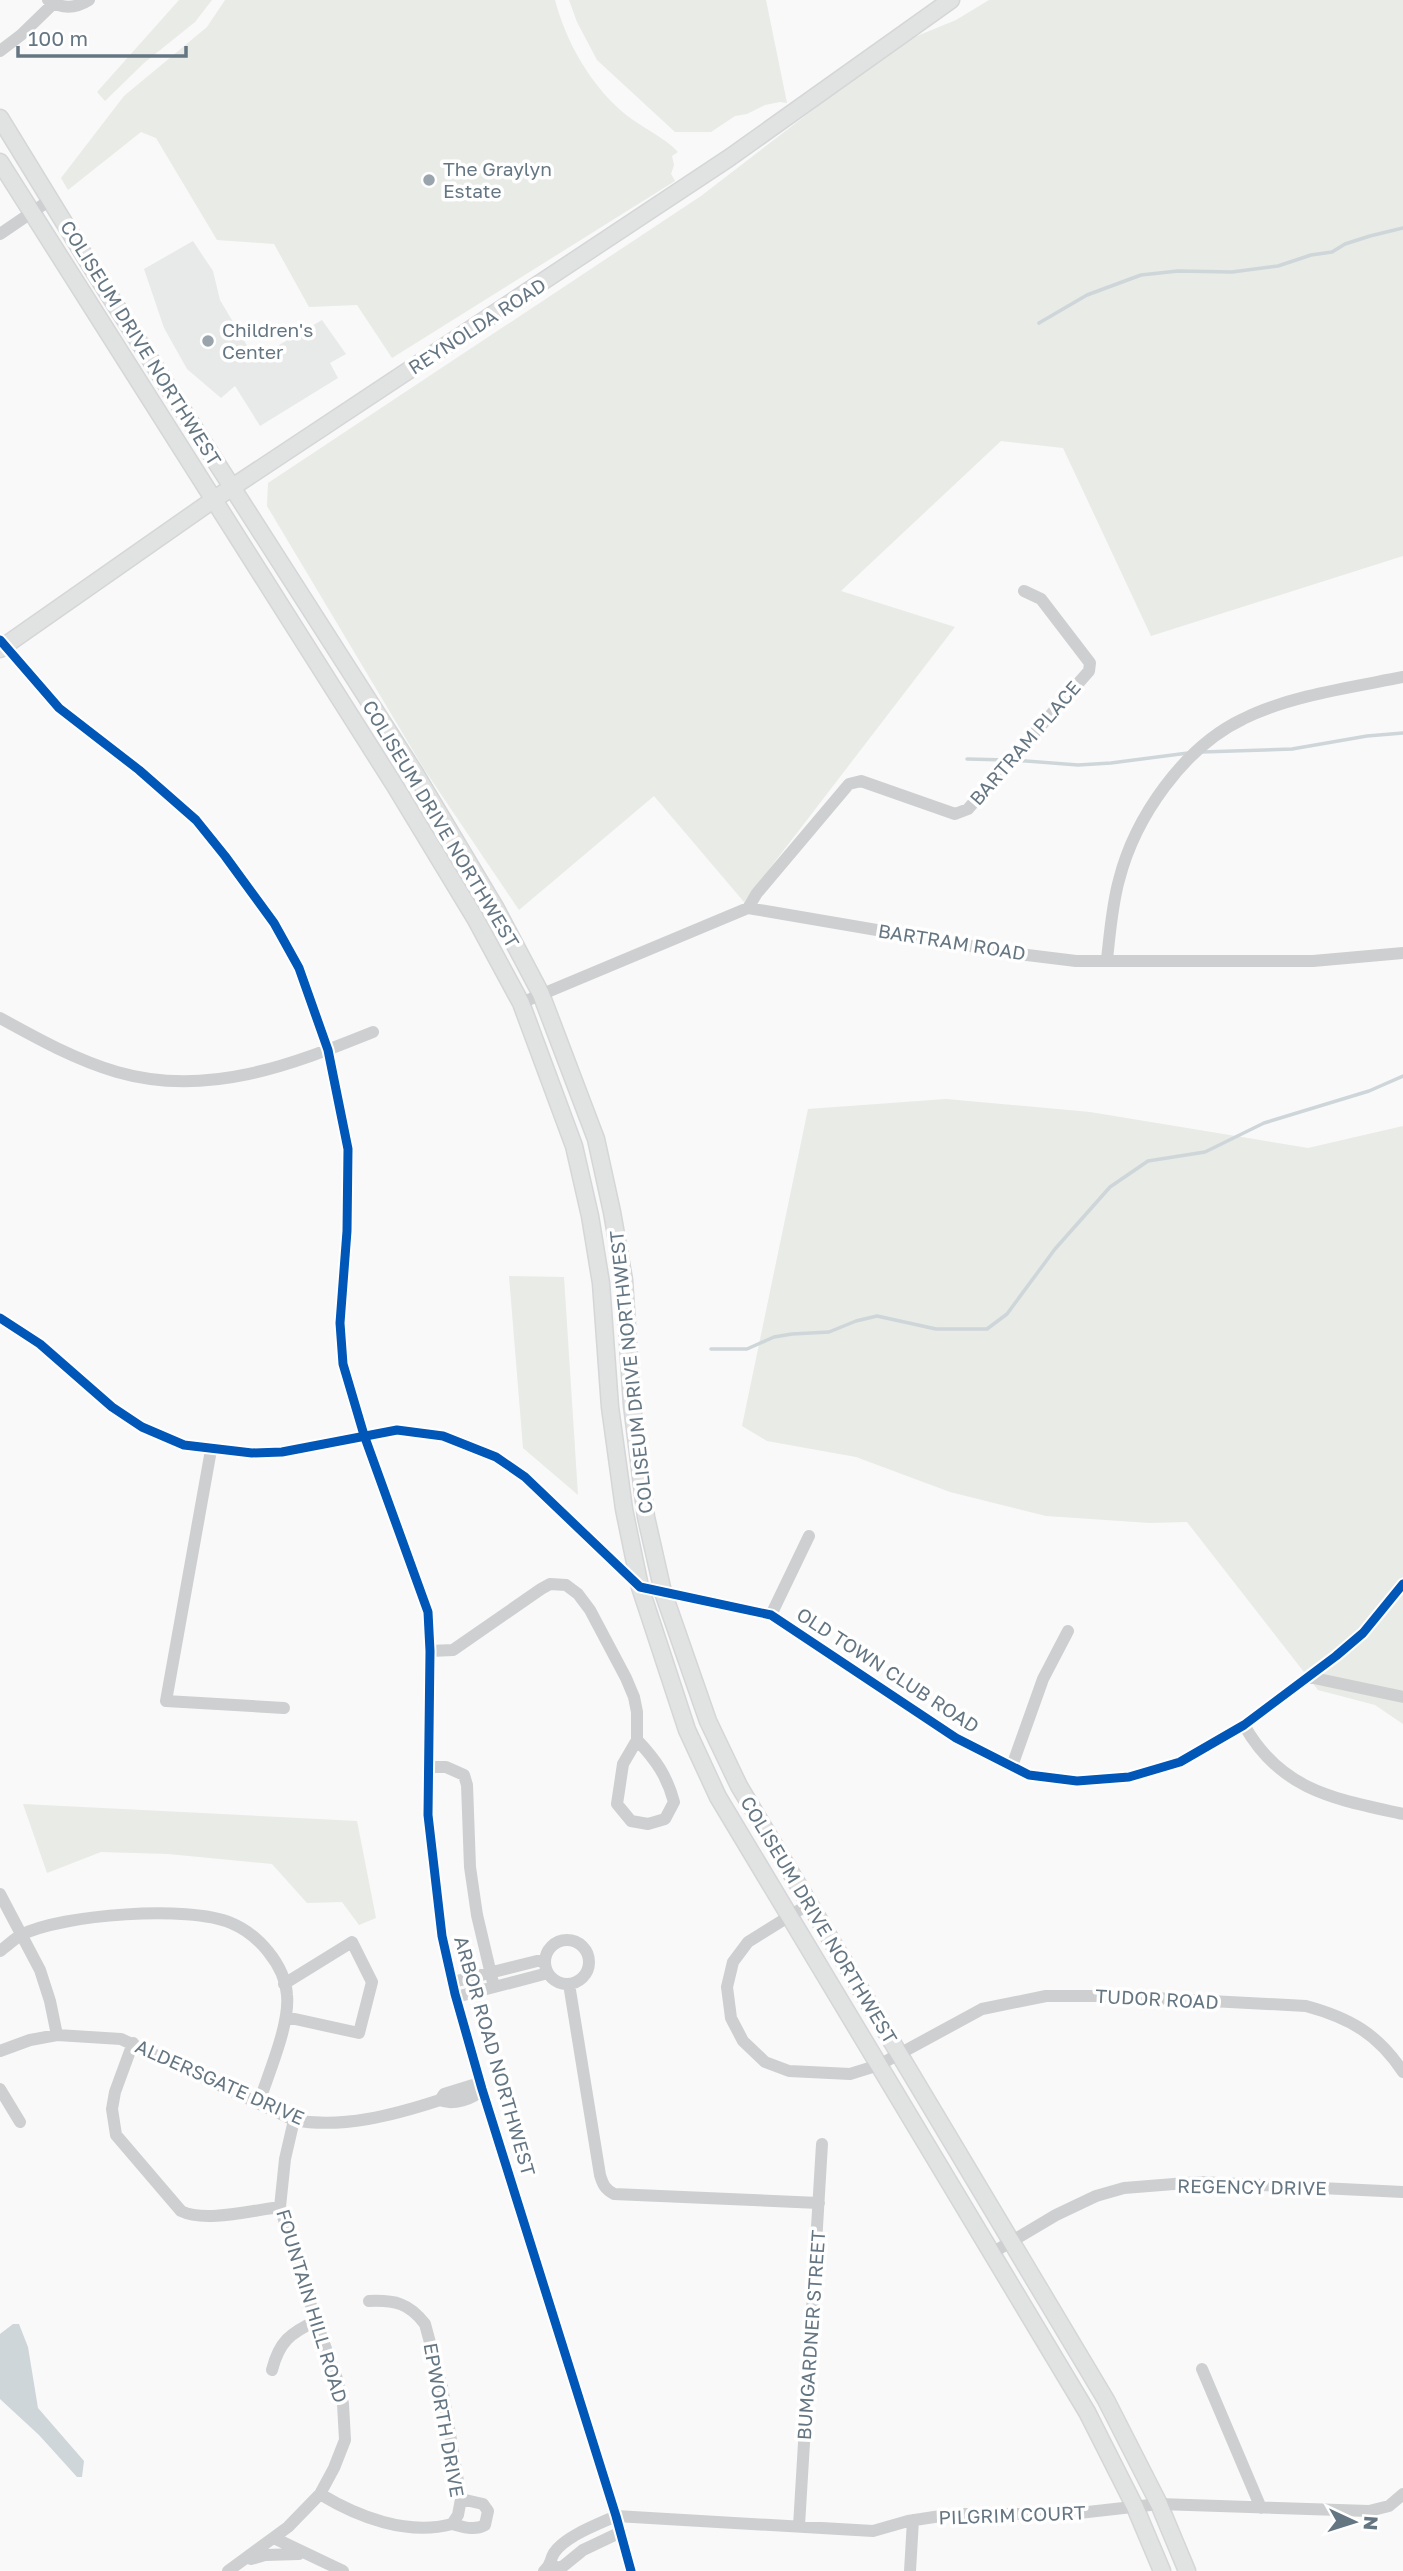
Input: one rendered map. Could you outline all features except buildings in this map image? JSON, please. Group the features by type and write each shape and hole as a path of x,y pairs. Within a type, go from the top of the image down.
{"main road":[{"name":"REYNOLDA ROAD","path":"1,645 213,500 729,159 946,1"},
{"name":"COLISEUM DRIVE NORTHWEST","path":"0,118 415,773 495,907 541,994 596,1139 624,1280 632,1405 646,1517 663,1592 708,1721 738,1786 1106,2400 1158,2504 1187,2571"},
{"name":"COLISEUM DRIVE NORTHWEST","path":"0,162 395,786 475,918 520,1003 574,1146 590,1216 601,1283 610,1407 624,1509 640,1587 687,1730 718,1797 1087,2412 1135,2507 1163,2571"}],"street":[{"path":"0,51 50,2 75,7 89,0"},
{"path":"0,234 32,215 50,200"},
{"name":"BARTRAM PLACE","path":"748,908 757,893 849,784 861,781 955,814 968,808 1088,671 1090,663 1041,599 1024,591"},
{"name":"ARBOR ROAD NORTHWEST","path":"1,645 59,708 139,770 196,820 274,923 299,968 328,1050 348,1160 340,1344 349,1387 364,1435 421,1586 428,1612 428,1815 442,1936 482,2089 631,2571"},
{"path":"1107,959 1115,898 1125,859 1152,803 1192,757 1232,724 1266,710 1403,677"},
{"path":"520,1003 748,908"},
{"name":"BARTRAM ROAD","path":"748,908 1011,953 1076,961 1322,961 1403,953"},
{"path":"0,1018 91,1063 135,1077 156,1080 243,1076 268,1071 373,1032"},
{"path":"0,1318 40,1344 112,1408 142,1427 184,1445 252,1453 282,1452 397,1430 443,1436 463,1442 509,1464 525,1477 640,1587"},
{"path":"211,1450 166,1701 284,1708"},
{"path":"771,1615 809,1536"},
{"path":"430,1651 453,1650 541,1589 550,1584 566,1585 578,1594 590,1611 626,1678 638,1712 637,1740 623,1764 617,1804 631,1821 648,1824 666,1819 674,1802 669,1782 658,1762 637,1740"},
{"name":"OLD TOWN CLUB ROAD","path":"640,1587 771,1615 956,1738 1029,1775 1077,1781 1129,1777 1180,1762 1244,1725 1363,1633 1403,1584"},
{"path":"1012,1766 1044,1679 1068,1631"},
{"path":"1309,1677 1403,1697"},
{"path":"1244,1725 1254,1743 1268,1758 1309,1788 1343,1800 1403,1814"},
{"path":"428,1767 455,1769 464,1775 467,1784 470,1867 477,1915 494,1987"},
{"path":"0,1894 40,1970 57,2035"},
{"name":"TUDOR ROAD","path":"809,1904 748,1941 738,1953 729,1972 727,2003 731,2018 743,2041 765,2062 789,2071 850,2074 879,2065 982,2009 1046,1996 1116,1996 1306,2006 1336,2014 1367,2031 1398,2055 1403,2073"},
{"path":"0,1951 21,1935 68,1921 116,1915 173,1914 214,1917 233,1923 262,1945 274,1959 287,1995 286,2017 259,2103"},
{"path":"573,1941 588,1956 587,1970 579,1981 558,1983 548,1973 545,1959 558,1942 573,1941"},
{"path":"284,1984 352,1942 372,1982 359,2033 286,2017"},
{"path":"453,1982 545,1959"},
{"path":"456,1997 548,1973"},
{"path":"569,1984 600,2175 607,2190 614,2194 819,2203"},
{"name":"ALDERSGATE DRIVE","path":"0,2051 30,2040 57,2035 99,2036 133,2043 294,2120 311,2123 376,2118 440,2101 447,2103 477,2095 482,2089"},
{"path":"133,2043 114,2091 113,2123 116,2134 181,2211 190,2216 205,2216 280,2207"},
{"path":"0,2089 20,2122"},
{"name":"FOUNTAIN HILL ROAD","path":"233,2568 274,2538 320,2494 342,2449 345,2424 337,2379 280,2207 285,2159 294,2120"},
{"name":"BUMGARDNER STREET","path":"799,2526 822,2144"},
{"name":"REGENCY DRIVE","path":"992,2253 1066,2210 1096,2196 1124,2188 1199,2182 1403,2192"},
{"name":"EPWORTH DRIVE","path":"320,2494 342,2508 376,2520 426,2527 452,2524 458,2515 461,2499 442,2387 425,2324 397,2301 369,2301"},
{"path":"272,2370 275,2358 289,2336 316,2321"},
{"path":"1202,2369 1261,2508"},
{"name":"PILGRIM COURT","path":"616,2516 873,2530 954,2514 1070,2514 1158,2504 1369,2511 1389,2506 1403,2494"},
{"path":"452,2524 478,2529 485,2525 488,2511 483,2504 461,2499"},
{"path":"616,2516 582,2531 554,2553 547,2568 561,2568 590,2546 621,2532"},
{"path":"910,2571 913,2520"},
{"path":"582,2531 590,2546"},
{"path":"274,2538 343,2571"},
{"path":"233,2568 265,2555 308,2555"}],"shaded area":[{"path":"179,0 212,0 195,22 144,63 105,101 97,92"},
{"name":"The Graylyn Estate","path":"225,0 555,0 573,47 601,90 625,114 678,152 672,156 674,165 671,174 675,181 392,358 357,305 309,307 274,244 217,240 156,138 141,132 68,190 61,178 124,96 207,27"},
{"path":"569,0 766,0 787,103 765,105 747,114 735,116 711,132 675,132 597,60"},
{"path":"989,0 1403,0 1403,556 1151,636 1063,448 1001,441 841,591 955,627 744,902 654,796 519,910 424,769 267,506 268,483 701,196 900,43 956,20"},
{"name":"Children's Center","path":"193,241 213,271 220,300 255,359 322,320 346,354 330,363 338,378 260,426 235,386 221,398 187,369 164,328 144,269"},
{"path":"946,1099 1090,1112 1308,1148 1403,1126 1403,1724 1375,1705 1318,1690 1187,1522 1150,1523 1046,1516 950,1492 856,1457 767,1441 742,1426 808,1109"},
{"path":"509,1276 564,1277 578,1495 523,1448"},
{"path":"23,1804 357,1821 376,1918 359,1925 342,1902 307,1903 272,1864 168,1854 101,1852 47,1873"},
{"path":"13,2324 19,2324 28,2347 38,2408 84,2461 82,2477 77,2477 39,2435 0,2399 0,2334"}],"waterway":[{"path":"1039,323 1087,295 1141,275 1178,271 1232,272 1278,266 1311,255 1332,252 1345,244 1403,228"},
{"path":"1202,752 1292,749 1367,736 1403,733"},
{"path":"1014,760 1078,765 1188,753"},
{"path":"967,759 1007,760"},
{"path":"711,1349 747,1349 774,1337 829,1332 877,1316 936,1329 987,1329 1007,1314 1055,1249 1110,1187 1148,1161 1205,1152 1264,1123 1369,1091 1403,1076"}],"cycle path":[{"path":"0,640 59,708 139,770 196,820 225,856 274,923 299,968 328,1050 348,1149 347,1231 340,1323 343,1364 364,1435 428,1612 428,1815 442,1936 482,2089 631,2571"},
{"path":"0,1318 40,1344 112,1407 142,1427 184,1445 252,1453 282,1452 397,1430 443,1436 496,1457 525,1477 640,1587 771,1615 956,1738 1029,1775 1077,1781 1129,1777 1180,1762 1244,1725 1336,1656 1363,1633 1403,1584"}],"place":[{"name":"The Graylyn Estate","path":"429,180"},
{"name":"Children's Center","path":"208,341"}]}
